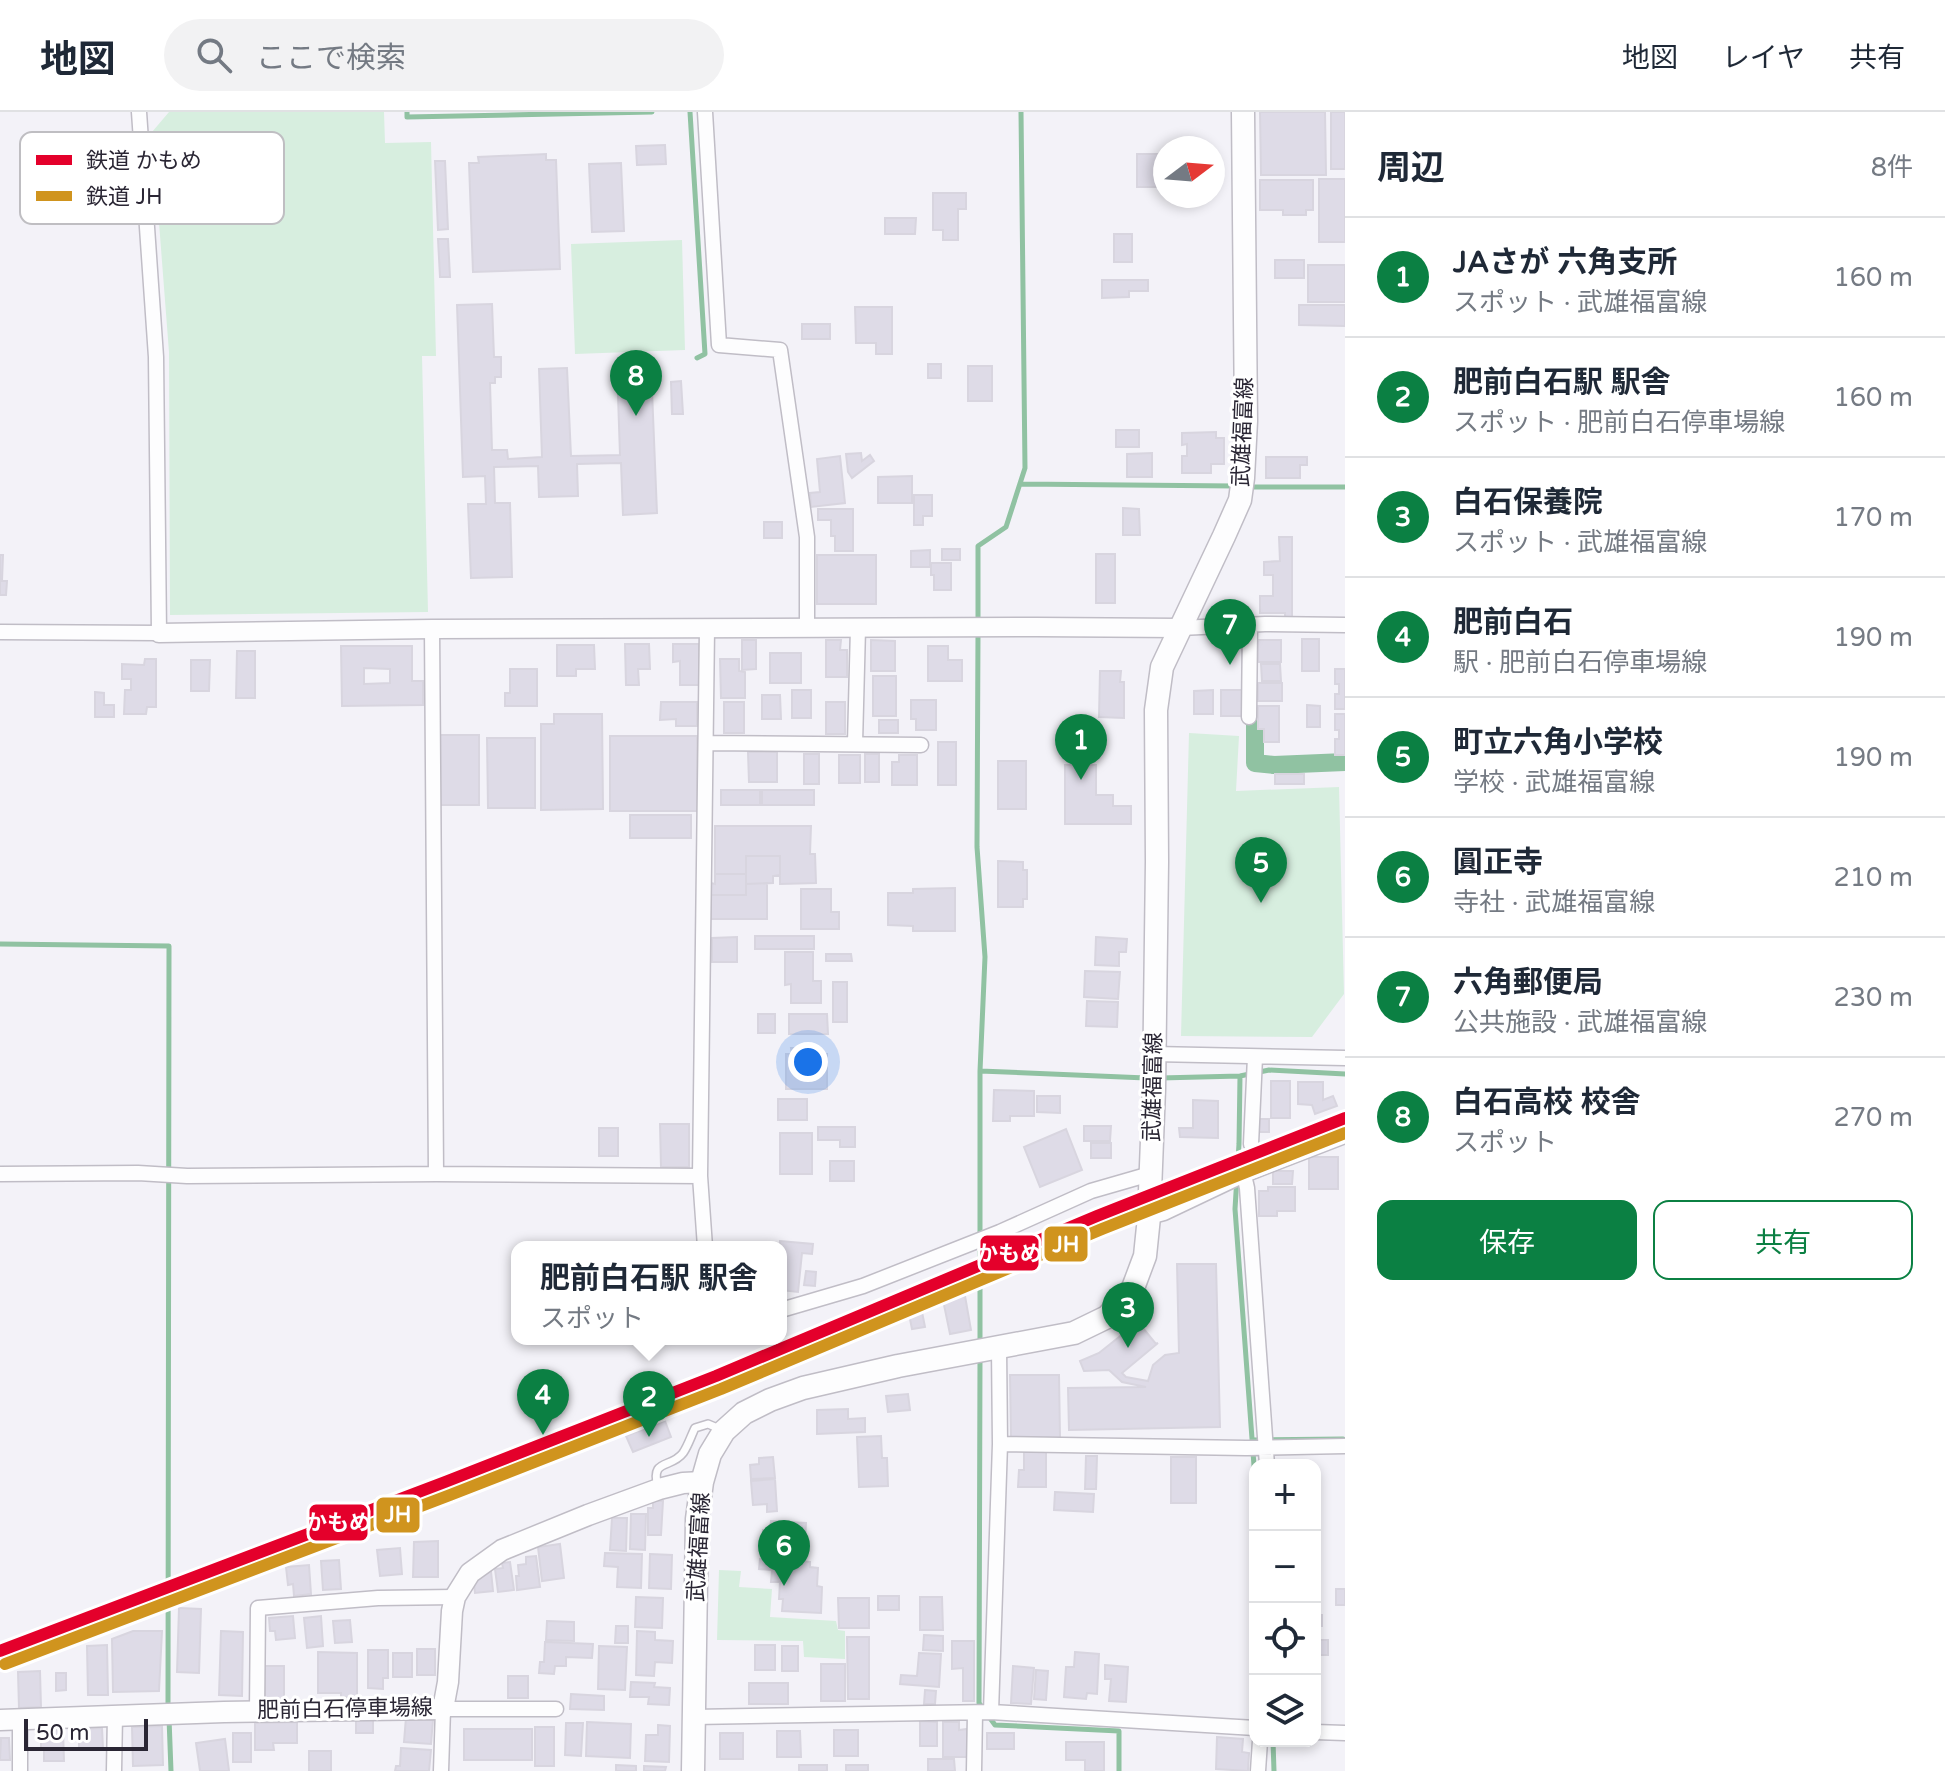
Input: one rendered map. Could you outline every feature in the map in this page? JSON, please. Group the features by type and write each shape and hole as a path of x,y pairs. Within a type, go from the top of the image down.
{"main road":[{"name":"武雄福富線","path":"693,1771 697,1519 710,1454 724,1431 744,1413 803,1388 898,1366 1074,1333 1107,1317 1133,1288 1145,1256 1154,1070 1156,710 1162,667 1241,489 1246,421 1243,112"},
{"path":"455,1597 470,1573 502,1550 659,1489 702,1482"},
{"name":"肥前白石停車場線","path":"10,1719 443,1709 455,1597"}],"street":[{"path":"139,112 140,132"},
{"path":"705,115 719,345 780,350 807,537 807,628"},
{"path":"147,224 156,357 159,633"},
{"path":"1249,717 1257,625"},
{"path":"0,632 1345,625"},
{"path":"855,743 858,628"},
{"path":"432,629 436,1174"},
{"path":"705,1241 700,1176 707,629"},
{"path":"706,743 921,745"},
{"path":"1154,1070 1255,1061 1345,1058"},
{"path":"1251,1144 1255,1061"},
{"path":"1149,1217 1164,1213 1237,1178 1345,1136"},
{"path":"0,1174 700,1176"},
{"path":"787,1308 863,1286 1000,1232 1091,1191 1150,1174"},
{"path":"1237,1178 1247,1188 1261,1444 1265,1459"},
{"path":"974,1771 984,1712 1000,1444 988,1350"},
{"path":"1000,1444 1345,1446"},
{"path":"257,1711 258,1608 378,1598 455,1597"},
{"path":"441,1771 443,1709 556,1709"},
{"path":"694,1717 984,1712 1249,1728"},
{"path":"114,1771 115,1715"},
{"path":"10,1719 20,1771"},
{"path":"1321,1732 1345,1733"},
{"path":"1258,1771 1260,1747"}],"lane":[{"path":"659,1489 656,1470 677,1459 695,1428 708,1424 724,1431"}],"green space":[{"path":"169,112 384,112 385,143 431,142 436,356 422,356 428,612 170,615 169,352 159,224 284,224 284,132 152,132"},
{"path":"682,240 685,350 575,354 571,244"},
{"path":"1189,733 1239,736 1236,791 1339,787 1344,994 1312,1037 1181,1036"},
{"path":"719,1570 741,1571 739,1587 772,1589 770,1617 836,1621 838,1630 845,1631 845,1659 804,1657 803,1641 717,1640"}],"building":[{"path":"1260,112 1325,112 1326,175 1261,175"},
{"path":"1331,112 1345,112 1345,169 1331,169"},
{"path":"665,145 666,164 637,165 636,146"},
{"path":"546,154 546,160 556,160 560,269 473,272 469,163 479,163 478,157"},
{"path":"1137,154 1153,154 1153,187 1137,187"},
{"path":"435,161 445,161 448,229 438,230"},
{"path":"621,163 624,231 592,232 589,164"},
{"path":"1319,179 1345,179 1345,242 1319,242"},
{"path":"1260,180 1313,180 1313,210 1306,210 1306,215 1283,215 1283,210 1260,210"},
{"path":"933,193 966,193 966,209 958,209 958,240 943,240 943,230 933,230"},
{"path":"885,218 916,218 915,234 885,234"},
{"path":"1114,234 1132,234 1132,262 1114,262"},
{"path":"438,239 448,239 450,277 440,277"},
{"path":"1275,260 1304,260 1304,278 1275,278"},
{"path":"1308,265 1345,265 1345,302 1308,302"},
{"path":"1102,280 1148,280 1148,291 1129,291 1129,297 1102,298"},
{"path":"492,304 494,357 501,357 501,377 495,377 495,383 490,383 492,450 507,450 508,459 542,457 539,369 567,368 571,456 620,455 617,367 651,366 657,513 623,515 621,463 577,464 578,496 539,497 538,466 494,467 495,503 510,503 512,577 471,578 468,504 486,504 485,476 463,477 457,305"},
{"path":"1299,305 1345,305 1345,326 1299,325"},
{"path":"855,307 892,307 892,354 876,354 876,343 856,343"},
{"path":"802,324 830,324 830,339 802,339"},
{"path":"928,364 941,364 941,378 928,378"},
{"path":"968,366 992,366 992,401 968,401"},
{"path":"681,381 683,414 672,414 671,382"},
{"path":"1116,430 1139,430 1139,447 1116,447"},
{"path":"1216,432 1216,438 1224,438 1224,464 1211,464 1211,473 1182,473 1182,456 1187,456 1187,444 1182,445 1182,433"},
{"path":"861,453 862,461 870,455 874,461 852,478 848,472 846,454"},
{"path":"1152,453 1152,477 1127,477 1127,454"},
{"path":"840,456 845,503 811,507 810,493 820,492 817,459"},
{"path":"1266,457 1307,457 1307,465 1300,465 1300,478 1266,478"},
{"path":"912,476 912,503 878,503 878,477"},
{"path":"914,495 932,495 932,516 923,516 923,525 914,525"},
{"path":"1123,508 1139,509 1140,535 1123,535"},
{"path":"818,509 853,509 853,551 835,551 831,520 818,520"},
{"path":"764,522 782,522 782,538 764,538"},
{"path":"1279,537 1292,537 1292,620 1285,620 1285,613 1260,613 1260,596 1273,596 1273,575 1264,575 1264,562 1280,561"},
{"path":"942,549 960,549 960,560 942,560"},
{"path":"930,550 930,567 911,567 911,551"},
{"path":"1096,554 1115,554 1115,603 1096,603"},
{"path":"0,555 3,555 2,581 7,581 6,595 0,595"},
{"path":"817,555 876,555 876,604 817,604"},
{"path":"931,563 951,563 951,590 934,590"},
{"path":"1302,639 1319,639 1319,671 1302,671"},
{"path":"742,640 756,640 756,669 742,670"},
{"path":"826,640 841,640 840,650 847,650 847,677 826,677"},
{"path":"871,640 895,641 895,671 871,671"},
{"path":"1258,640 1281,640 1281,662 1258,662"},
{"path":"625,644 649,644 650,669 638,669 639,685 626,685"},
{"path":"673,644 699,644 699,685 680,685 680,661 673,662"},
{"path":"557,645 594,645 595,669 576,669 576,676 557,676"},
{"path":"341,646 412,646 412,681 423,681 423,705 342,706","holes":["364,668 390,669 390,683 364,684"]},
{"path":"928,646 948,646 948,660 962,660 962,681 928,681"},
{"path":"237,651 255,651 255,698 236,698"},
{"path":"770,653 801,653 801,683 770,683"},
{"path":"145,659 156,659 156,707 147,707 146,714 124,714 125,690 131,690 131,679 122,679 122,664 144,665"},
{"path":"720,659 739,659 739,671 745,672 745,698 721,698"},
{"path":"191,660 210,660 209,691 191,691"},
{"path":"1261,664 1280,664 1281,681 1262,681"},
{"path":"510,669 537,669 537,706 505,706 505,693 510,693"},
{"path":"1335,669 1345,669 1345,709 1335,709 1339,684 1335,684"},
{"path":"1100,671 1121,671 1124,718 1099,717"},
{"path":"873,676 896,676 896,716 873,716"},
{"path":"1258,683 1282,683 1282,701 1258,701"},
{"path":"792,690 811,690 811,718 792,718"},
{"path":"1213,690 1213,714 1194,714 1194,691"},
{"path":"1221,690 1244,690 1244,716 1221,716"},
{"path":"95,692 104,693 104,705 114,705 114,717 95,717"},
{"path":"762,695 780,695 781,719 762,719"},
{"path":"911,700 936,700 936,730 916,730 916,719 911,719"},
{"path":"661,702 697,702 697,726 676,726 676,719 660,720"},
{"path":"724,702 744,702 744,733 724,733"},
{"path":"826,702 845,702 845,734 826,734"},
{"path":"1307,705 1320,706 1320,727 1307,727"},
{"path":"1258,706 1279,706 1279,742 1264,742 1264,729 1258,729"},
{"path":"554,714 602,714 603,809 541,810 541,724 554,724"},
{"path":"1335,714 1345,714 1345,755 1335,755 1335,739 1339,739 1339,730 1335,730"},
{"path":"879,720 898,720 898,733 879,733"},
{"path":"440,735 479,735 479,805 440,805"},
{"path":"610,736 697,736 697,811 610,811"},
{"path":"487,738 535,738 535,808 488,808"},
{"path":"938,742 956,742 956,785 938,785"},
{"path":"748,752 777,752 777,782 749,782"},
{"path":"804,754 819,754 819,784 804,784"},
{"path":"865,754 879,754 879,782 865,782"},
{"path":"839,755 860,755 860,783 839,783"},
{"path":"899,755 917,755 917,785 892,785 892,762 899,762"},
{"path":"998,761 1026,761 1026,809 998,809"},
{"path":"1065,765 1096,765 1096,795 1113,795 1113,806 1131,806 1131,824 1065,824"},
{"path":"1275,774 1304,774 1304,784 1275,784"},
{"path":"721,790 760,790 760,805 721,805"},
{"path":"762,790 814,790 814,805 762,805"},
{"path":"630,815 691,815 691,838 630,838"},
{"path":"715,826 811,826 810,854 815,854 816,883 780,884 780,856 746,856 746,874 715,874"},
{"path":"746,856 780,856 780,875 773,876 773,883 746,884"},
{"path":"998,861 1023,862 1023,870 1027,870 1027,899 1023,899 1023,907 998,907"},
{"path":"715,874 746,874 746,895 711,895"},
{"path":"767,883 767,919 711,919 711,895 746,895 746,884"},
{"path":"955,888 955,931 913,931 913,926 888,925 888,893"},
{"path":"801,889 831,889 831,912 839,912 839,929 801,929"},
{"path":"755,936 814,936 814,949 755,949"},
{"path":"737,937 737,962 712,962 712,938"},
{"path":"1096,937 1127,939 1126,952 1119,952 1119,966 1095,965"},
{"path":"785,952 813,952 813,981 821,981 821,1003 791,1003 791,984 785,985"},
{"path":"826,954 851,954 852,961 826,961"},
{"path":"1085,971 1120,972 1118,999 1084,997"},
{"path":"833,982 847,982 847,1022 833,1022"},
{"path":"1087,1001 1118,1002 1117,1027 1086,1026"},
{"path":"758,1014 775,1014 775,1033 758,1033"},
{"path":"789,1014 827,1014 828,1034 789,1034"},
{"path":"791,1048 804,1048 804,1054 827,1054 827,1089 786,1089 786,1054 792,1054"},
{"path":"1271,1081 1290,1081 1290,1118 1271,1118"},
{"path":"1298,1082 1323,1082 1323,1100 1333,1096 1337,1106 1315,1114 1312,1105 1298,1104"},
{"path":"994,1090 1034,1091 1034,1116 1010,1116 1010,1121 993,1121"},
{"path":"1037,1096 1060,1096 1060,1113 1037,1112"},
{"path":"778,1099 807,1099 807,1120 778,1120"},
{"path":"1193,1100 1218,1101 1218,1138 1180,1137 1179,1128 1193,1128"},
{"path":"1255,1119 1269,1119 1269,1132 1255,1132"},
{"path":"660,1124 689,1124 689,1167 661,1167"},
{"path":"1084,1126 1111,1126 1110,1141 1084,1141"},
{"path":"818,1127 855,1127 855,1147 840,1147 840,1140 818,1140"},
{"path":"599,1128 618,1128 618,1156 599,1156"},
{"path":"1066,1129 1082,1170 1040,1187 1024,1147"},
{"path":"780,1133 812,1133 812,1174 780,1174"},
{"path":"1091,1143 1111,1143 1111,1158 1091,1158"},
{"path":"1309,1157 1338,1157 1338,1189 1309,1189"},
{"path":"830,1161 854,1161 854,1181 830,1181"},
{"path":"1273,1171 1293,1171 1292,1184 1273,1184"},
{"path":"1268,1187 1295,1187 1295,1211 1277,1211 1277,1216 1259,1216 1259,1191 1268,1191"},
{"path":"787,1242 813,1244 812,1254 802,1253 798,1292 787,1291"},
{"path":"1177,1264 1216,1264 1220,1427 1069,1430 1068,1388 1146,1387 1122,1382 1109,1370 1084,1371 1080,1361 1099,1353 1138,1322 1158,1343 1122,1373 1126,1377 1148,1381 1153,1365 1165,1355 1179,1353"},
{"path":"806,1271 816,1272 815,1286 804,1285"},
{"path":"965,1296 971,1330 950,1334 943,1300"},
{"path":"922,1312 925,1327 912,1329 909,1314"},
{"path":"1010,1375 1059,1375 1060,1438 1011,1438"},
{"path":"908,1394 910,1410 888,1412 886,1396"},
{"path":"848,1409 848,1419 865,1418 865,1432 817,1434 817,1410"},
{"path":"665,1421 671,1437 633,1452 626,1436"},
{"path":"881,1436 882,1458 887,1458 888,1486 859,1487 857,1437"},
{"path":"1024,1452 1046,1452 1046,1487 1018,1487 1019,1470 1024,1470"},
{"path":"1086,1456 1097,1456 1096,1489 1085,1489"},
{"path":"773,1457 775,1478 751,1479 750,1465 759,1464 759,1458"},
{"path":"1171,1457 1196,1457 1196,1503 1171,1503"},
{"path":"775,1479 777,1511 767,1512 767,1504 753,1505 751,1481"},
{"path":"1055,1492 1094,1494 1093,1512 1054,1510"},
{"path":"653,1501 663,1501 661,1535 648,1535 648,1508 653,1508"},
{"path":"631,1514 646,1514 645,1550 630,1549"},
{"path":"612,1518 627,1518 626,1551 610,1550"},
{"path":"771,1521 806,1523 804,1558 769,1556 769,1546 762,1546 763,1530 770,1530"},
{"path":"438,1541 438,1577 413,1577 414,1542"},
{"path":"560,1544 564,1578 542,1581 538,1547"},
{"path":"400,1548 402,1574 380,1576 377,1550"},
{"path":"605,1553 642,1554 641,1588 617,1587 618,1567 604,1566"},
{"path":"650,1554 672,1555 671,1589 649,1588"},
{"path":"536,1556 540,1587 517,1590 518,1565 526,1564 526,1557"},
{"path":"760,1559 810,1562 810,1567 818,1568 817,1586 822,1587 821,1613 782,1611 780,1582 771,1582 772,1570 759,1569"},
{"path":"339,1560 341,1589 323,1590 321,1561"},
{"path":"510,1562 514,1590 498,1592 495,1569 503,1568 502,1563"},
{"path":"309,1565 311,1594 294,1596 293,1584 288,1585 286,1567"},
{"path":"491,1571 493,1591 475,1593 474,1584 482,1572"},
{"path":"1336,1589 1345,1589 1345,1605 1336,1605"},
{"path":"878,1596 899,1596 899,1610 878,1610"},
{"path":"636,1597 663,1598 662,1628 635,1627"},
{"path":"920,1597 942,1597 943,1630 920,1630"},
{"path":"838,1598 869,1598 869,1628 839,1628"},
{"path":"179,1608 201,1609 199,1673 177,1672"},
{"path":"293,1616 295,1638 276,1640 275,1631 270,1631 269,1618"},
{"path":"321,1616 323,1646 307,1648 304,1618"},
{"path":"350,1620 352,1642 335,1643 333,1621"},
{"path":"547,1621 574,1622 574,1641 546,1640"},
{"path":"616,1626 628,1626 628,1643 615,1643"},
{"path":"133,1631 162,1631 159,1691 113,1692 112,1639"},
{"path":"221,1631 243,1632 242,1696 219,1695"},
{"path":"637,1631 655,1632 655,1640 673,1641 672,1663 655,1662 654,1676 636,1675"},
{"path":"924,1635 943,1636 943,1651 923,1650"},
{"path":"847,1637 869,1637 869,1699 848,1699"},
{"path":"1321,1640 1328,1640 1328,1655 1321,1655"},
{"path":"952,1641 974,1641 974,1701 963,1701 963,1668 952,1669"},
{"path":"545,1642 593,1644 592,1658 566,1657 566,1666 555,1666 554,1674 539,1673 540,1662 544,1662"},
{"path":"107,1645 108,1695 88,1695 87,1646"},
{"path":"755,1645 775,1645 775,1670 755,1670"},
{"path":"599,1646 627,1647 625,1690 598,1689"},
{"path":"782,1646 798,1646 798,1671 782,1671"},
{"path":"417,1649 435,1649 435,1675 417,1675"},
{"path":"368,1650 388,1650 388,1678 383,1678 383,1689 368,1688"},
{"path":"318,1652 357,1653 357,1697 318,1693"},
{"path":"1075,1652 1099,1654 1097,1694 1087,1693 1086,1699 1064,1697 1066,1667 1074,1667"},
{"path":"393,1653 412,1653 412,1677 393,1677"},
{"path":"919,1653 941,1654 939,1687 900,1684 901,1675 917,1676"},
{"path":"821,1664 845,1664 845,1701 821,1701"},
{"path":"1105,1665 1128,1667 1126,1702 1109,1701 1111,1679 1105,1679"},
{"path":"265,1666 284,1666 284,1700 265,1700"},
{"path":"1013,1666 1034,1668 1031,1704 1011,1703"},
{"path":"1036,1670 1048,1671 1046,1700 1034,1699"},
{"path":"40,1671 41,1707 19,1708 18,1672"},
{"path":"56,1673 66,1673 66,1690 56,1691"},
{"path":"508,1676 528,1676 528,1698 508,1698"},
{"path":"631,1682 655,1683 654,1687 670,1688 669,1705 648,1704 649,1697 630,1697"},
{"path":"749,1683 788,1683 788,1704 749,1704"},
{"path":"925,1690 936,1691 935,1704 924,1704"},
{"path":"571,1694 604,1696 604,1710 570,1709"},
{"path":"406,1717 433,1720 431,1744 404,1742"},
{"path":"356,1719 373,1719 373,1733 356,1733"},
{"path":"920,1721 937,1722 937,1746 920,1746"},
{"path":"297,1722 297,1743 273,1743 274,1750 255,1750 255,1723"},
{"path":"587,1722 631,1724 630,1758 586,1756"},
{"path":"943,1722 959,1722 959,1730 967,1729 967,1757 943,1757"},
{"path":"566,1723 583,1723 581,1756 565,1755"},
{"path":"658,1725 670,1726 669,1762 645,1761 646,1735 658,1735"},
{"path":"162,1726 163,1765 133,1766 132,1727"},
{"path":"535,1727 554,1727 554,1766 535,1766"},
{"path":"102,1728 103,1749 79,1750 79,1729"},
{"path":"464,1729 532,1729 532,1760 464,1760"},
{"path":"63,1730 64,1761 44,1761 41,1731"},
{"path":"834,1730 858,1730 858,1756 834,1756"},
{"path":"777,1731 800,1731 801,1757 777,1757"},
{"path":"233,1733 251,1733 251,1762 233,1762"},
{"path":"720,1733 743,1733 743,1759 720,1759"},
{"path":"987,1733 1014,1733 1014,1749 987,1749"},
{"path":"1217,1737 1243,1739 1242,1752 1249,1753 1248,1771 1216,1769"},
{"path":"1,1738 9,1738 10,1760 0,1760"},
{"path":"225,1739 229,1771 200,1771 196,1743"},
{"path":"1066,1742 1104,1742 1104,1771 1085,1771 1085,1760 1066,1760"},
{"path":"401,1748 431,1750 429,1771 395,1771 396,1766 400,1766"},
{"path":"309,1751 331,1751 331,1771 309,1771"},
{"path":"928,1759 954,1759 955,1771 928,1771"},
{"path":"616,1765 636,1766 636,1771 616,1771"},
{"path":"799,1765 827,1765 827,1771 799,1771"},
{"path":"846,1765 868,1765 868,1771 846,1771"},
{"path":"644,1766 666,1767 665,1771 644,1771"}],"waterway":[{"path":"407,112 407,117 652,112"},
{"path":"690,112 705,354 697,358"},
{"path":"978,622 978,546 1006,527 1025,468 1021,112"},
{"path":"1020,484 1235,486"},
{"path":"1249,487 1345,487"},
{"path":"978,632 977,847 985,957 980,1071 1146,1078"},
{"path":"1255,723 1255,763 1345,762"},
{"path":"0,944 169,946 168,1708"},
{"path":"1160,1078 1240,1076 1269,1070 1345,1074"},
{"path":"980,1071 980,1346"},
{"path":"1240,1076 1235,1209 1254,1459"},
{"path":"980,1356 979,1703 995,1725 1119,1731 1119,1771"},
{"path":"1252,1440 1343,1439"},
{"path":"169,1718 171,1771"},
{"path":"1273,1747 1274,1771"}],"rail line":[{"name":"かもめ","path":"0,1651 716,1376 1097,1216 1345,1118"},
{"name":"JH","path":"5,1664 721,1389 1102,1229 1345,1133"}],"place":[{"name":"白石高校 校舎","path":"636,416"},
{"name":"六角郵便局","path":"1230,665"},
{"name":"JAさが 六角支所","path":"1081,780"},
{"name":"町立六角小学校","path":"1261,903"},
{"name":"白石保養院","path":"1128,1348"},
{"name":"肥前白石","path":"543,1435"},
{"name":"肥前白石駅 駅舎","path":"649,1437"},
{"name":"圓正寺","path":"784,1586"}]}
